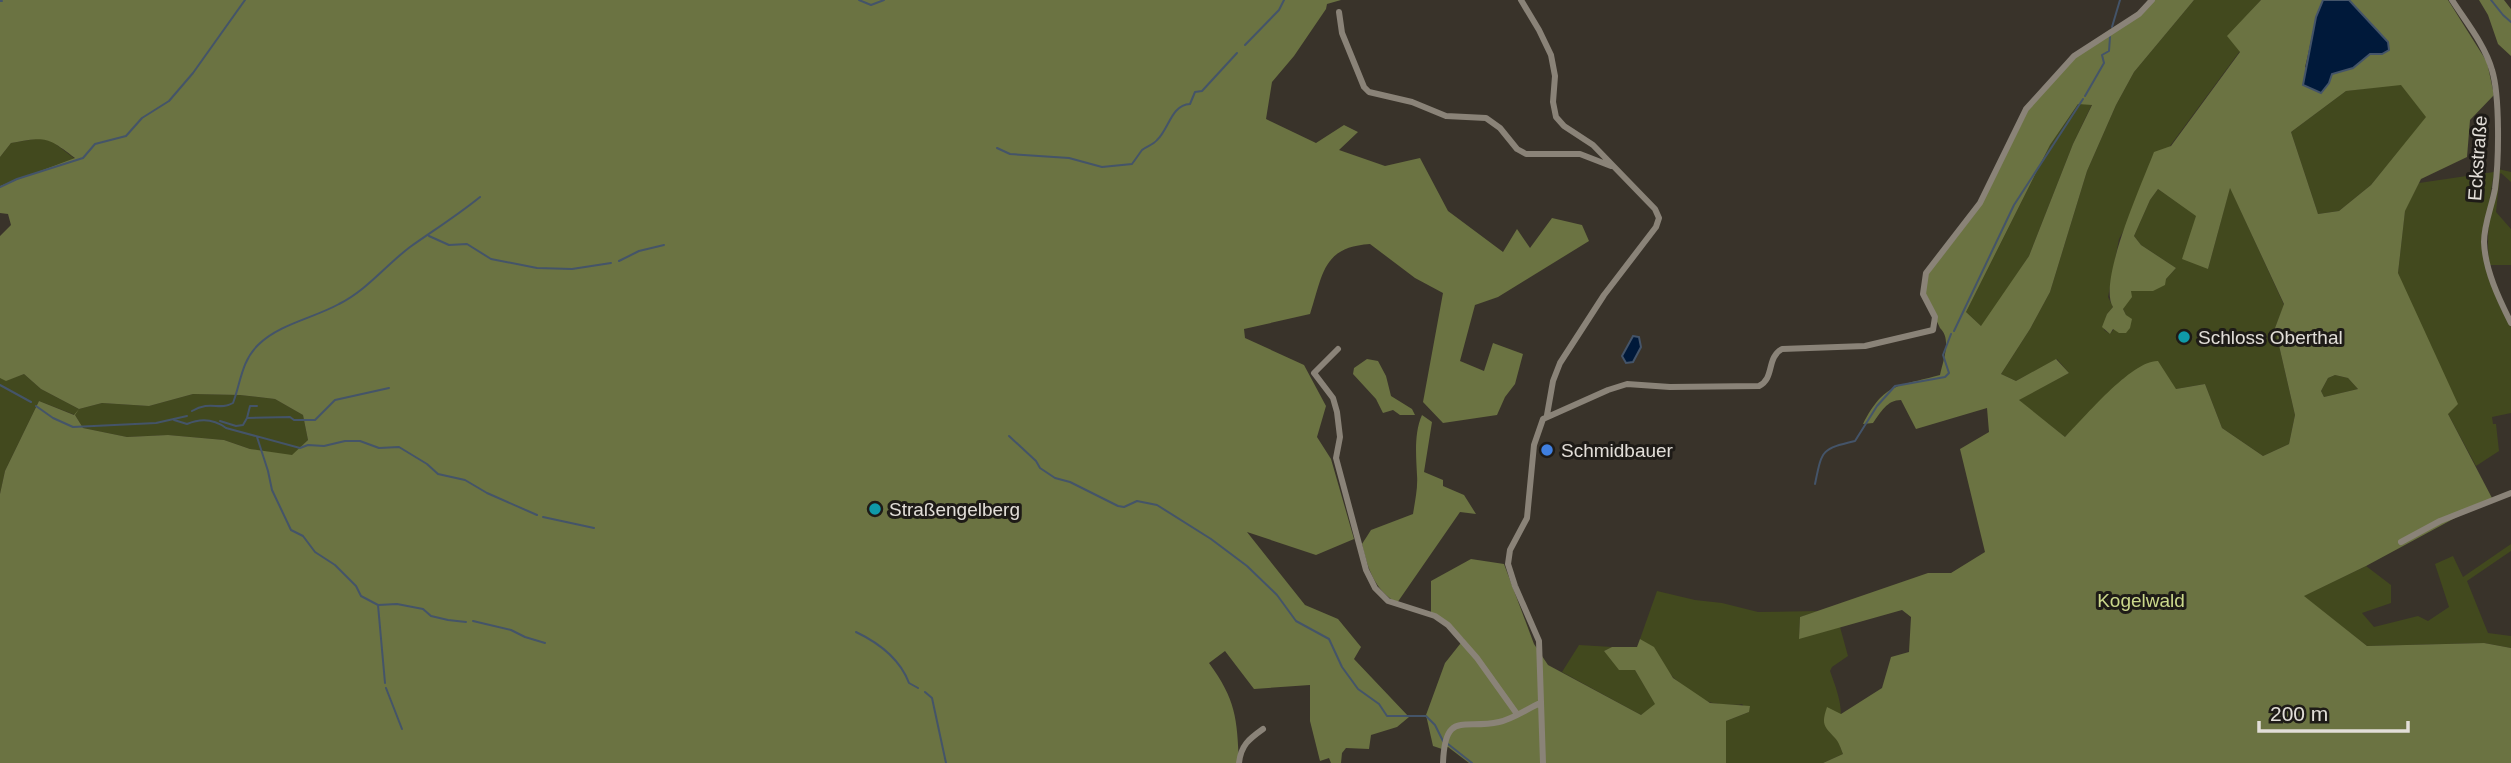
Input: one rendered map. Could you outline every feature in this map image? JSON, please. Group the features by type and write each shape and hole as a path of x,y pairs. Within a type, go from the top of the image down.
{"street":[{"path":"1521,0 1546,41 1551,55 1555,76 1553,102 1556,117 1564,126 1593,145 1655,209 1659,222 1604,295 1560,363 1553,382 1547,415"},
{"path":"1542,763 1539,641 1514,586 1508,564 1510,550 1527,518 1535,438 1541,422 1547,415 1628,384 1670,387 1759,386 1769,377 1773,356 1782,349 1865,346 1933,330 1935,317 1923,294 1926,273 1980,203 2026,109 2074,56 2139,14 2152,0"},
{"name":"Eckstraße","path":"2452,0 2485,53 2495,85 2495,183 2484,241 2492,279 2511,323"},
{"path":"1339,12 1342,33 1364,87 1369,92 1412,102 1446,116 1486,118 1500,128 1517,149 1526,154 1580,154 1611,166"},
{"path":"1338,349 1314,373 1333,398 1337,412 1339,437 1336,458 1366,570 1375,587 1388,601 1435,616 1448,625 1477,658 1517,714"},
{"path":"2401,542 2440,521 2511,493"},
{"path":"1443,763 1446,738 1456,726 1499,722 1540,703"},
{"path":"1240,763 1245,742 1263,729"}],"green space":[{"path":"0,0 1341,0 1327,4 1294,56 1272,82 1266,119 1316,143 1344,125 1358,132 1339,150 1385,166 1420,158 1448,211 1503,252 1517,229 1530,248 1552,218 1582,225 1589,241 1498,297 1475,305 1460,361 1484,371 1493,343 1523,354 1515,384 1505,397 1497,415 1443,423 1423,402 1443,293 1415,278 1370,244 1354,246 1333,257 1322,276 1310,314 1244,329 1245,338 1304,365 1326,406 1317,437 1331,459 1354,539 1316,555 1247,532 1305,605 1338,619 1361,647 1354,659 1409,717 1397,727 1371,735 1369,749 1346,748 1342,753 1341,763 1331,763 1329,758 1320,761 1310,721 1310,685 1254,689 1225,651 1209,663 1230,699 1239,763 0,763 0,494 5,471 39,401 74,415 79,409 41,389 24,374 6,381 0,378 0,236 11,225 8,214 0,213 0,186 75,158 51,142 39,139 11,143 0,157","holes":["193,394 275,399 303,415 308,440 292,455 250,449 224,440 168,435 127,437 83,428 75,415 79,409 102,403 149,406"]},
{"name":"Kogelwald","path":"2154,0 2194,0 2134,72 2116,105 2087,171 2050,292 2001,374 2016,381 2056,359 2069,373 2019,400 2065,437 2122,380 2147,363 2158,361 2176,389 2205,384 2222,428 2263,456 2289,444 2295,415 2275,328 2284,304 2230,188 2208,269 2182,259 2196,216 2158,189 2150,200 2134,236 2141,245 2176,268 2166,279 2165,285 2153,291 2131,291 2132,297 2123,309 2132,319 2126,333 2113,329 2110,334 2102,327 2113,307 2110,294 2111,276 2123,231 2154,152 2171,146 2240,52 2227,36 2261,0 2323,0 2314,25 2305,67 2329,83 2332,74 2353,68 2370,54 2382,54 2388,42 2349,0 2448,0 2487,62 2494,95 2470,120 2467,157 2421,179 2405,211 2398,273 2458,404 2448,414 2492,498 2304,596 2367,646 2484,643 2511,648 2511,763 1823,763 1843,754 1838,741 1825,725 1827,707 1841,714 1882,688 1891,657 1909,652 1911,617 1902,610 1799,639 1800,617 1928,573 1951,573 1985,552 1960,449 1989,432 1987,408 1916,429 1901,400 1885,407 1873,423 1863,424 1878,400 1886,393 1903,385 1940,375 1946,350 1945,338 1924,294 1927,275 1973,216 2027,111 2074,57","holes":["2401,85 2426,117 2371,185 2339,211 2318,214 2291,132 2346,91","2078,104 2092,105 2073,144 2029,256 1981,326 1966,312 2050,145","2335,375 2348,378 2358,389 2324,397 2321,391 2328,378"]},
{"path":"2194,0 2261,0 2228,36 2240,51 2170,146 2119,239 2108,297 2113,307 2107,314 2104,330 2110,334 2126,315 2123,309 2130,291 2144,291 2166,279 2176,268 2141,245 2134,236 2150,200 2158,189 2197,216 2208,269 2230,187 2284,305 2275,328 2295,415 2289,444 2263,456 2222,428 2205,384 2176,389 2124,378 2065,437 2018,400 2069,373 2057,359 2016,381 2001,374 2050,292 2087,171 2116,105 2134,72"},
{"path":"2479,0 2504,0 2511,9 2511,56 2498,44 2488,15"},
{"path":"2401,84 2427,117 2371,185 2339,211 2318,214 2291,132 2346,91"},
{"path":"2078,104 2092,104 2073,144 2029,256 1982,327 1966,312 2050,145"},
{"path":"41,138 53,142 75,159 0,186 0,157 11,143"},
{"path":"2498,169 2511,172 2511,182 2500,174 2496,212 2511,229 2511,265 2490,265 2488,253"},
{"path":"2494,172 2483,239 2501,309 2511,327 2511,413 2492,417 2493,424 2496,424 2499,451 2476,466 2448,414 2398,273 2405,210 2419,183"},
{"path":"1367,359 1378,361 1386,376 1391,396 1412,409 1415,415 1400,415 1393,410 1383,413 1376,399 1353,374 1354,368"},
{"path":"24,374 41,389 79,409 102,403 149,406 193,394 275,399 303,415 308,440 292,456 250,449 224,440 168,435 127,437 83,428 75,415 39,401 5,471 0,494 0,377 7,380"},
{"path":"2335,375 2348,378 2358,389 2324,397 2321,391 2328,378"},
{"path":"1422,415 1432,422 1424,472 1443,480 1443,486 1464,495 1476,514 1460,512 1397,603 1377,585 1362,544 1371,530 1413,514 1417,485 1417,437"},
{"path":"2511,544 2511,551 2467,581 2488,633 2511,636 2511,648 2484,643 2367,646 2303,596 2366,566 2391,585 2391,603 2362,613 2374,627 2418,616 2428,621 2449,607 2435,564 2453,556 2463,577"},
{"path":"1471,559 1504,564 1534,644 1548,665 1641,715 1655,704 1635,670 1619,670 1604,651 1612,647 1637,647 1640,639 1654,647 1673,678 1710,703 1750,706 1749,712 1726,721 1726,763 1469,763 1448,747 1442,749 1433,746 1426,715 1445,663 1464,639 1431,612 1431,581"},
{"path":"1657,591 1758,612 1818,611 1800,617 1799,638 1840,627 1848,656 1830,671 1840,704 1839,739 1843,754 1823,763 1726,763 1726,721 1749,712 1742,704 1712,703 1696,694 1675,679 1656,652 1640,639"},
{"path":"1579,645 1612,647 1604,651 1635,670 1656,705 1641,715 1562,672"}],"water":[{"path":"2323,0 2349,0 2388,42 2389,50 2382,54 2370,54 2353,68 2332,74 2321,93 2303,85 2316,17"},
{"path":"1633,336 1639,337 1641,347 1633,362 1626,363 1622,356"}],"waterway":[{"path":"0,187 83,158 95,144 126,136 142,118 169,101 193,73 245,0"},
{"path":"859,0 871,5 884,0"},
{"path":"1245,45 1279,10 1284,0"},
{"path":"2112,27 2120,0"},
{"path":"2491,0 2511,22"},
{"path":"2085,96 2104,63 2102,55 2109,51 2110,37"},
{"path":"997,148 1010,154 1069,158 1102,167 1132,164 1142,150 1161,135 1174,113 1190,104 1195,92 1202,91 1237,53"},
{"path":"1954,331 2014,205 2083,99"},
{"path":"192,411 204,406 233,403 248,358 266,338 286,326 349,298 410,247 480,197"},
{"path":"429,236 449,245 467,244 491,259 537,268 572,269 611,263"},
{"path":"619,261 639,251 664,245"},
{"path":"1815,484 1819,464 1825,453 1835,446 1855,441 1877,406 1895,386 1945,377 1949,373 1943,355 1951,334"},
{"path":"0,385 31,402"},
{"path":"220,421 236,426 243,425 247,418 290,417 294,420 315,420 335,400 389,388"},
{"path":"36,406 73,427 156,423 187,416"},
{"path":"247,418 250,406 257,406"},
{"path":"174,420 187,424 202,420 212,421 226,428 300,448 345,441 360,441 379,448 399,447 438,474 465,480 537,515"},
{"path":"1009,436 1040,468 1055,478 1070,482 1118,506 1124,507 1137,501 1157,505 1211,539 1247,566 1277,595 1296,621 1329,639 1342,667 1358,689 1379,704 1387,716 1426,716 1435,725 1443,741"},
{"path":"257,437 272,490 291,530 303,536 315,552 335,565 356,586 361,596 378,605 397,604 423,609 431,616 466,622"},
{"path":"543,517 594,528"},
{"path":"378,605 385,683"},
{"path":"473,621 511,630 545,643"},
{"path":"856,632 888,653 900,666 909,683 918,688"},
{"path":"386,688 402,729"},
{"path":"925,692 932,698 946,763"},
{"path":"1448,744 1472,763"}],"place":[{"name":"Schloss Oberthal","path":"2184,337"},
{"name":"Schmidbauer","path":"1547,450"},
{"name":"Straßengelberg","path":"875,509"}]}
